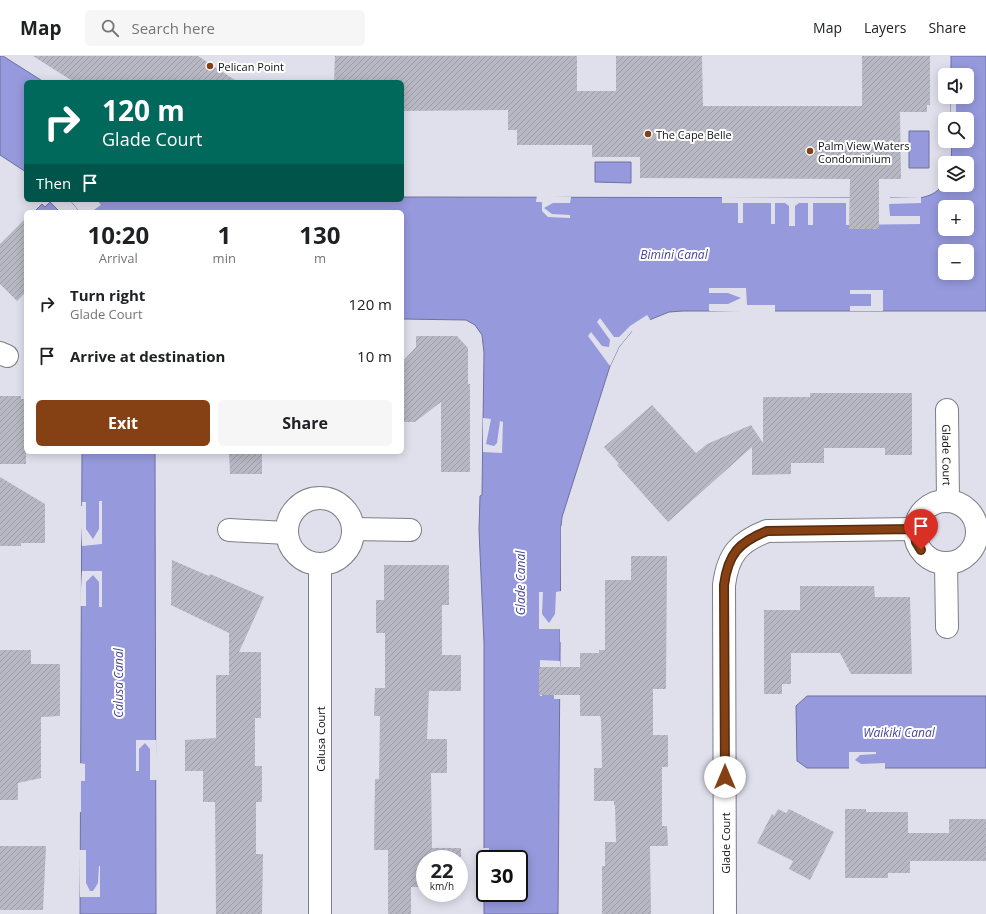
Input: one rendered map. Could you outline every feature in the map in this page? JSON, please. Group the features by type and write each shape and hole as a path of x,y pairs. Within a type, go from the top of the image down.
{"street":[{"name":"Glade Court","path":"947,410 948,500"},
{"path":"318,498 328,500 342,507 351,519 353,529 352,539 348,549 341,556 332,561 320,564 302,559 295,552 287,533 288,523 292,513 308,500 318,498"},
{"name":"Glade Court","path":"948,500 964,506 971,513 976,521 977,531 976,540 968,553 956,561 946,563 937,562 928,558 916,542 914,529 920,513 927,506 935,502 948,500"},
{"path":"353,529 410,530"},
{"name":"Glade Court","path":"725,914 724,585 730,558 739,547 753,537 767,531 914,529"},
{"path":"229,530 287,533"},
{"name":"Calusa Court","path":"320,564 320,914"}],"water":[{"path":"0,56 3,56 41,80 24,80 24,171 0,155"},
{"path":"951,56 986,56 986,311 669,312 642,323 632,331 619,347 610,366 562,517 561,526 558,914 484,914 484,902 528,902 528,850 484,850 484,643 479,530 480,496 482,495 484,353 482,335 475,325 466,320 404,319 404,210 78,210 72,202 404,202 404,197 919,198 934,193 938,190 938,192 974,192 974,156 951,156 952,148 974,148 974,112 951,112 951,104 974,104 974,68 951,68"},
{"path":"909,131 929,131 929,168 909,168"},
{"path":"595,162 631,162 631,183 595,182"},
{"path":"50,202 58,210 36,210 42,204 45,207"},
{"name":"Calusa Canal","path":"82,454 155,454 156,914 80,914"},
{"name":"Waikiki Canal","path":"807,696 986,696 986,768 807,768 797,761 796,706"}],"pier":[{"path":"951,104 956,104 956,112 951,112"},
{"path":"537,195 571,197 570,203 553,203 544,208 552,214 570,215 570,218 548,217 542,211 542,202 536,202"},
{"name":"Palm View Waters Condominium","path":"870,196 890,196 890,198 921,197 921,203 889,204 890,216 920,216 920,224 846,225 846,203 813,203 813,225 808,225 808,203 799,203 795,206 795,226 789,226 789,206 785,203 775,203 775,224 771,224 771,203 743,203 743,223 738,223 738,203 722,203 722,197 869,198"},
{"path":"72,202 99,202 101,205 94,210 78,210"},
{"path":"709,288 746,288 747,305 775,305 775,313 709,311 709,304 728,304 741,298 728,293 709,293"},
{"path":"850,290 883,290 883,311 850,311 850,306 871,306 871,294 850,294"},
{"path":"647,315 651,321 633,332 632,331 619,347 610,366 588,336 591,332 602,346 609,347 610,340 597,322 600,318 614,337 619,337 630,326"},
{"path":"483,418 491,419 486,444 494,446 497,443 500,421 503,422 502,453 483,452"},
{"path":"99,501 102,501 102,544 82,546 80,506 82,506 82,502 86,502 86,529 93,539 99,529"},
{"path":"561,526 563,526 562,642 560,642 560,629 539,629 539,592 543,592 542,614 549,623 555,614 556,592 561,591"},
{"path":"82,571 102,571 102,607 99,607 99,582 93,575 86,582 86,606 80,606"},
{"path":"540,660 560,661 562,699 554,699 554,670 542,669 542,696 540,696"},
{"path":"136,740 156,740 158,780 150,780 150,749 145,743 139,749 139,771 136,771"},
{"path":"849,752 876,752 876,754 860,755 855,760 861,764 885,763 885,771 849,769"},
{"path":"79,763 85,764 85,781 81,781 81,812 79,812"},
{"path":"482,848 489,848 489,850 482,850"},
{"path":"79,850 86,850 86,883 90,891 93,891 98,883 100,866 100,897 80,897"}],"building":[{"path":"33,56 198,56 235,80 71,80"},
{"path":"335,56 577,56 577,91 616,91 616,56 702,56 703,106 862,106 862,56 930,56 930,105 927,105 927,112 900,112 901,179 879,179 879,229 849,229 850,179 640,178 640,157 592,157 592,145 517,145 517,130 508,130 508,110 404,111 404,80 334,80"},
{"path":"24,220 24,294 17,301 0,284 0,244"},
{"path":"416,336 457,336 468,348 468,384 470,384 470,472 441,472 441,402 415,422 404,422 404,360 416,347"},
{"path":"810,393 912,393 912,455 885,455 885,448 824,448 824,463 791,463 791,474 752,475 752,447 668,522 617,465 619,464 604,447 652,405 696,453 707,444 751,425 763,443 763,397 810,397"},
{"path":"0,396 21,396 21,399 24,399 24,454 26,454 26,464 0,464"},
{"path":"229,454 262,454 262,474 230,474"},
{"path":"0,477 45,504 45,543 21,543 21,546 0,546"},
{"path":"631,556 667,556 666,689 653,689 653,735 668,735 668,767 662,767 662,826 667,826 668,846 650,846 651,914 602,914 602,866 605,866 605,842 616,842 614,801 594,801 594,768 602,768 601,719 600,716 580,716 580,695 539,695 539,667 580,667 580,653 599,653 599,650 605,650 605,580 631,580"},
{"path":"172,560 264,597 239,652 261,652 261,718 255,718 255,766 262,766 262,802 256,802 256,854 263,854 262,914 216,914 215,802 203,802 203,771 185,771 185,740 216,738 216,675 229,675 229,633 171,605"},
{"path":"384,565 449,565 449,605 442,605 442,655 461,655 461,691 429,691 427,739 447,739 447,773 431,773 432,848 461,848 461,850 416,850 416,887 411,887 411,914 388,914 388,850 374,850 375,779 379,779 380,716 374,716 375,688 385,688 385,633 376,633 376,600 384,600"},
{"path":"800,586 874,586 875,597 910,597 912,674 851,674 840,653 791,653 791,684 782,684 782,694 764,694 764,610 800,610"},
{"path":"0,650 31,650 31,664 60,664 60,716 41,717 41,778 18,783 18,800 0,800"},
{"path":"778,809 786,813 789,809 834,832 810,880 789,869 793,861 757,843 772,814 774,816"},
{"path":"845,809 866,809 866,812 908,812 908,833 949,833 949,819 986,819 986,861 910,861 910,873 888,873 888,878 845,878"},
{"path":"0,846 46,846 43,910 0,910"}],"place":[{"name":"Pelican Point","path":"210,66"},
{"name":"The Cape Belle","path":"648,134"},
{"name":"Palm View Waters Condominium","path":"810,151"}],"route":[{"path":"725,777 724,585 730,558 739,547 753,537 767,531 783,529 914,529 916,542 921,550"}],"water label":[{"name":"Bimini Canal","path":"674,254"},
{"name":"Glade Canal","path":"520,583"}]}
